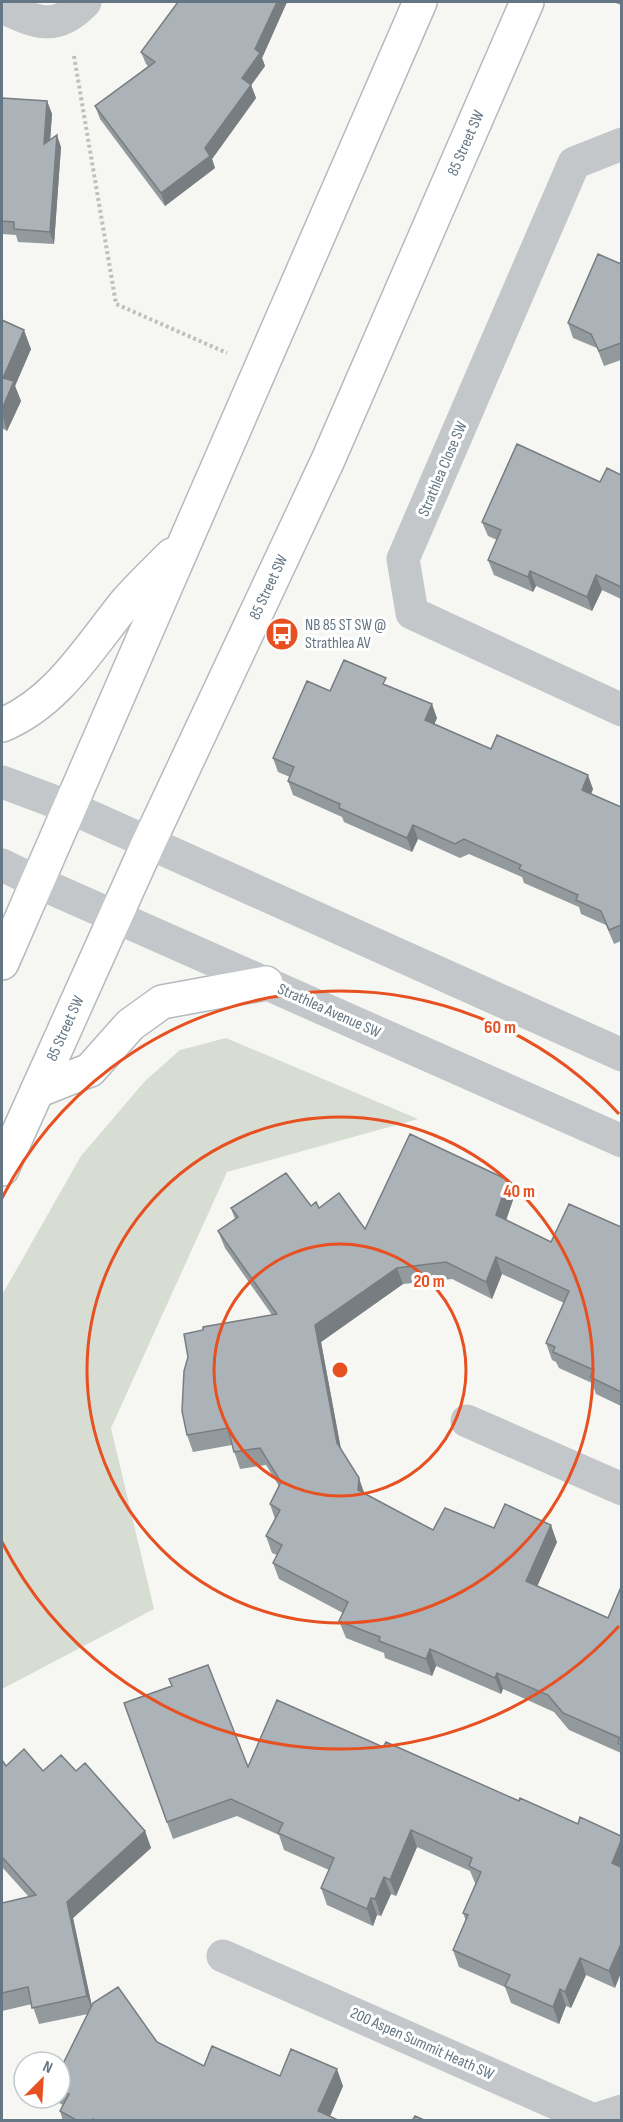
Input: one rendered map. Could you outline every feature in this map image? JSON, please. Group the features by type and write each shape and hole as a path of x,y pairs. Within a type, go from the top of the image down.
{"main road":[{"path":"2,963 420,2"},
{"name":"85 Street SW","path":"2,1169 148,844 328,459 527,2"},
{"path":"2,724 23,716 54,692 129,598 186,541"},
{"path":"37,1091 90,1070 130,1025 162,1002 266,983"}],"street":[{"path":"2,7 34,22 54,22 75,10"},
{"name":"Strathlea Close SW","path":"621,144 574,163 404,560 412,613 621,710"},
{"path":"2,782 69,807 621,1054"},
{"name":"Strathlea Avenue SW","path":"2,865 621,1141"},
{"path":"466,1420 621,1489"},
{"name":"200 Aspen Summit Heath SW","path":"223,1956 594,2120 621,2111"}],"path":[{"path":"75,10 78,75 116,304 205,345 262,366"}],"shaded area":[{"path":"226,1038 418,1119 227,1172 111,1428 154,1609 2,1689 2,1295 81,1156 145,1081 180,1050"}],"building":[{"path":"178,2 277,2 255,49 260,53 242,78 251,85 205,148 210,156 161,193 95,106 155,62 141,52"},
{"path":"2,98 47,101 44,144 57,135 50,232 14,229 14,222 2,221"},
{"path":"598,254 621,264 621,343 599,351 591,334 568,323"},
{"path":"2,320 24,330 3,378 14,381 2,409"},
{"path":"517,444 600,482 607,468 621,475 621,587 596,575 587,597 530,571 528,577 488,560 501,530 482,522"},
{"path":"344,660 386,678 383,684 432,704 425,720 491,749 497,735 588,775 582,790 621,807 621,925 609,930 601,911 576,900 578,895 519,869 521,865 464,839 455,844 413,825 407,838 339,808 340,804 288,781 294,767 273,758 307,681 330,691"},
{"path":"410,1134 508,1180 496,1215 551,1242 569,1204 621,1227 621,1392 590,1377 594,1370 553,1352 555,1347 546,1343 569,1291 496,1257 486,1282 446,1262 397,1268 315,1325 337,1443 359,1478 358,1490 433,1530 445,1508 494,1528 505,1504 551,1525 526,1581 608,1618 621,1587 621,1745 618,1743 620,1738 563,1713 548,1695 497,1673 495,1678 430,1649 426,1659 379,1641 380,1637 339,1621 348,1602 273,1563 282,1545 266,1536 280,1510 270,1504 281,1482 260,1448 234,1452 228,1428 187,1435 182,1411 184,1371 188,1357 184,1334 203,1330 203,1327 277,1314 218,1231 238,1217 231,1208 286,1173 311,1206 316,1202 319,1208 339,1193 365,1229"},
{"path":"208,1665 248,1767 277,1700 383,1747 386,1742 519,1801 520,1798 578,1824 580,1817 621,1836 612,1863 621,1867 621,1944 609,1971 580,1958 565,1992 560,1989 553,2007 505,1986 510,1975 453,1950 468,1915 463,1913 481,1872 469,1866 472,1858 411,1830 390,1880 384,1877 375,1899 371,1898 367,1909 321,1888 334,1858 278,1833 283,1823 231,1799 167,1822 124,1703 172,1686 169,1679"},
{"path":"24,1749 43,1771 61,1755 76,1771 85,1763 145,1831 67,1902 87,1996 32,2008 28,1987 2,1993 2,1903 36,1895 2,1857 2,1760 6,1766"},
{"path":"118,1987 157,2042 204,2066 212,2046 280,2076 291,2049 337,2069 318,2111 340,2121 97,2121 93,2119 92,2121 78,2121 60,2111 72,2110 72,2050 70,2050 93,2003"},
{"path":"415,2116 426,2121 412,2121"}],"place":[{"name":"NB 85 ST SW @ Strathlea AV","path":"282,634"}]}
